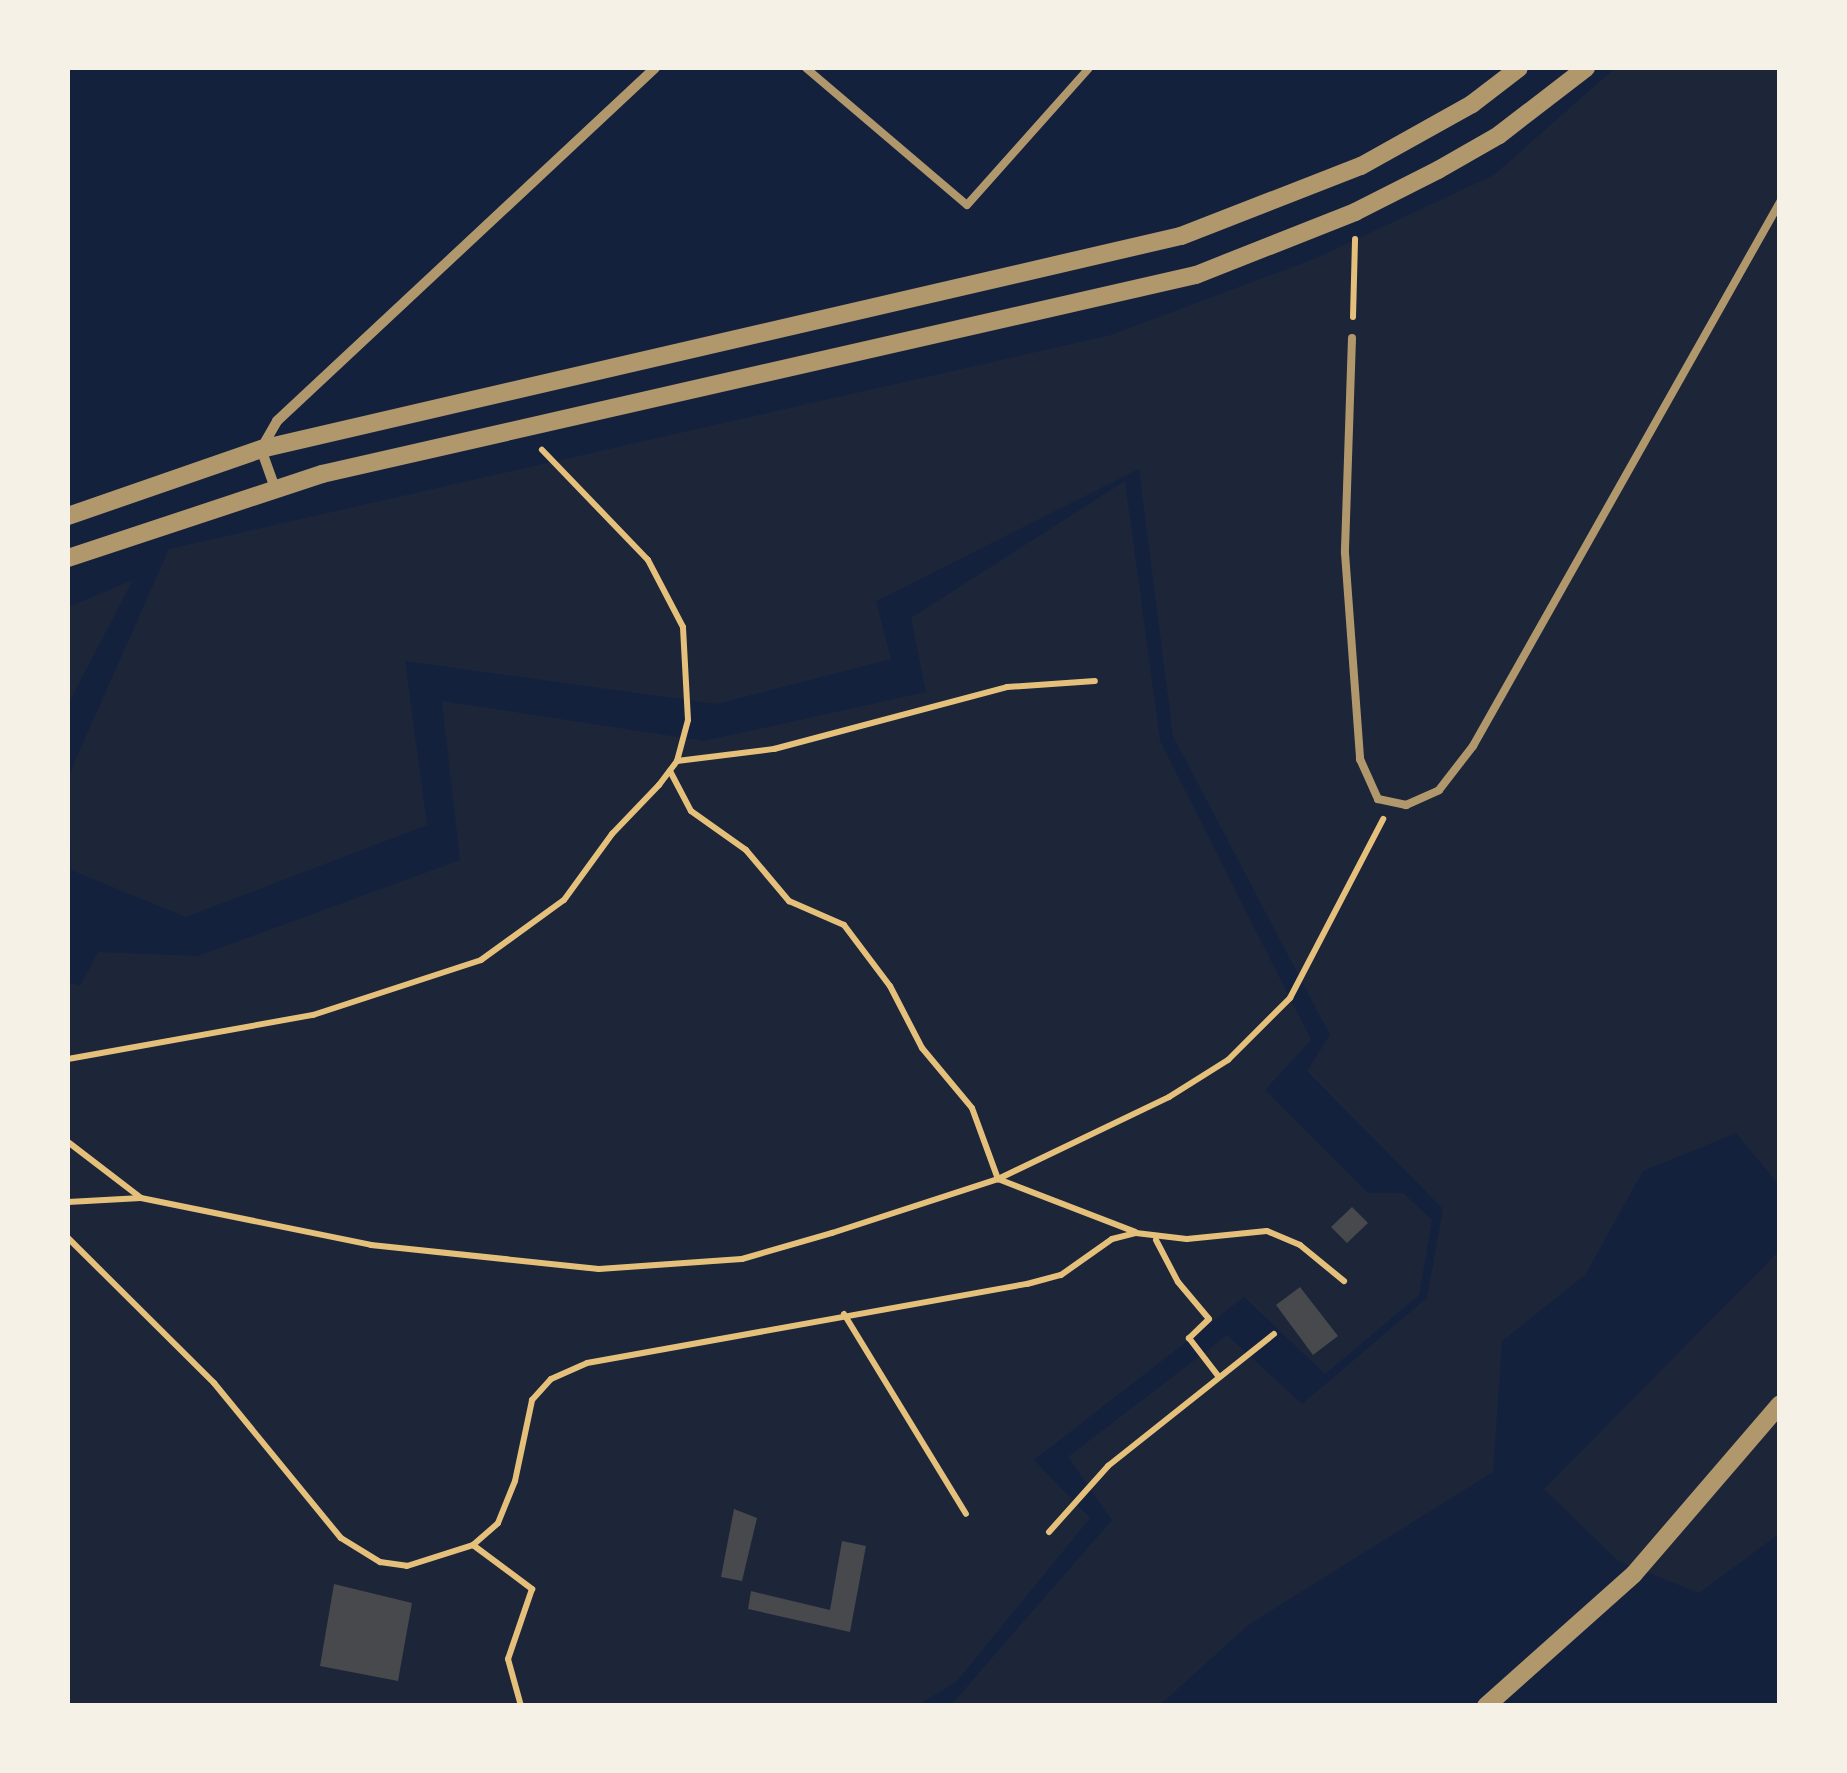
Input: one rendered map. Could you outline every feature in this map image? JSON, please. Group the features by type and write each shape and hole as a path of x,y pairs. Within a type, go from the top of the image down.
{"street":[{"path":"275,488 261,450 277,421 656,68"},
{"path":"68,516 261,450 1180,236 1360,166 1472,104 1520,68"},
{"path":"68,558 275,488 1212,269 1438,170 1499,135 1586,68"},
{"path":"1486,1706 1634,1574 1780,1404"}],"lane":[{"path":"806,68 968,205 1089,68"},
{"path":"1352,338 1345,534 1355,700 1368,786 1390,805 1438,790 1473,746 1780,202"}],"path":[{"path":"1352,338 1356,240"},
{"path":"68,1060 314,1015 481,960 564,900 677,761 688,720 688,668 683,627 664,582 520,429"},
{"path":"677,761 774,749 1007,687 1096,681"},
{"path":"670,770 691,811 746,850 789,901 844,924 890,986 922,1048 972,1108 998,1179 1155,1239 1268,1231 1300,1245 1344,1281"},
{"path":"68,1202 141,1198 371,1245 518,1264 685,1268 742,1259 998,1179 1169,1097 1228,1060 1290,998 1390,805"},
{"path":"68,1142 141,1198"},
{"path":"68,1238 214,1383 342,1538 362,1553 407,1566 472,1545 498,1523 515,1481 532,1400 551,1379 612,1356 1061,1275 1112,1239 1136,1232"},
{"path":"1155,1239 1178,1282 1209,1319 1189,1338 1220,1378"},
{"path":"844,1314 966,1514"},
{"path":"1048,1532 1108,1466 1274,1334"},
{"path":"472,1545 532,1588 508,1659 521,1706"}],"shaded area":[{"path":"1615,68 1779,68 1779,1185 1736,1133 1643,1171 1585,1275 1502,1341 1493,1472 1248,1625 1160,1705 951,1705 1112,1520 1068,1457 1227,1335 1302,1404 1427,1298 1443,1209 1307,1071 1330,1035 1173,736 1139,469 876,601 891,659 717,704 405,661 427,825 186,917 71,870 68,777 169,549 1111,335 1314,259 1494,175"},
{"path":"1125,481 1160,741 1311,1040 1265,1090 1368,1193 1403,1193 1432,1220 1419,1295 1325,1374 1244,1297 1034,1460 1090,1518 957,1681 919,1705 68,1705 68,982 80,986 98,952 198,956 460,860 442,701 704,741 926,692 911,618"},
{"path":"133,580 68,704 68,607"},
{"path":"1779,1251 1779,1534 1699,1593 1618,1561 1544,1489"}],"building":[{"path":"1352,1207 1368,1223 1347,1243 1331,1227"},
{"path":"1300,1287 1338,1336 1313,1355 1276,1305"},
{"path":"734,1509 757,1518 742,1581 721,1577"},
{"path":"842,1541 866,1546 850,1632 748,1609 751,1591 830,1610"},
{"path":"334,1584 412,1603 398,1681 320,1666"}]}
